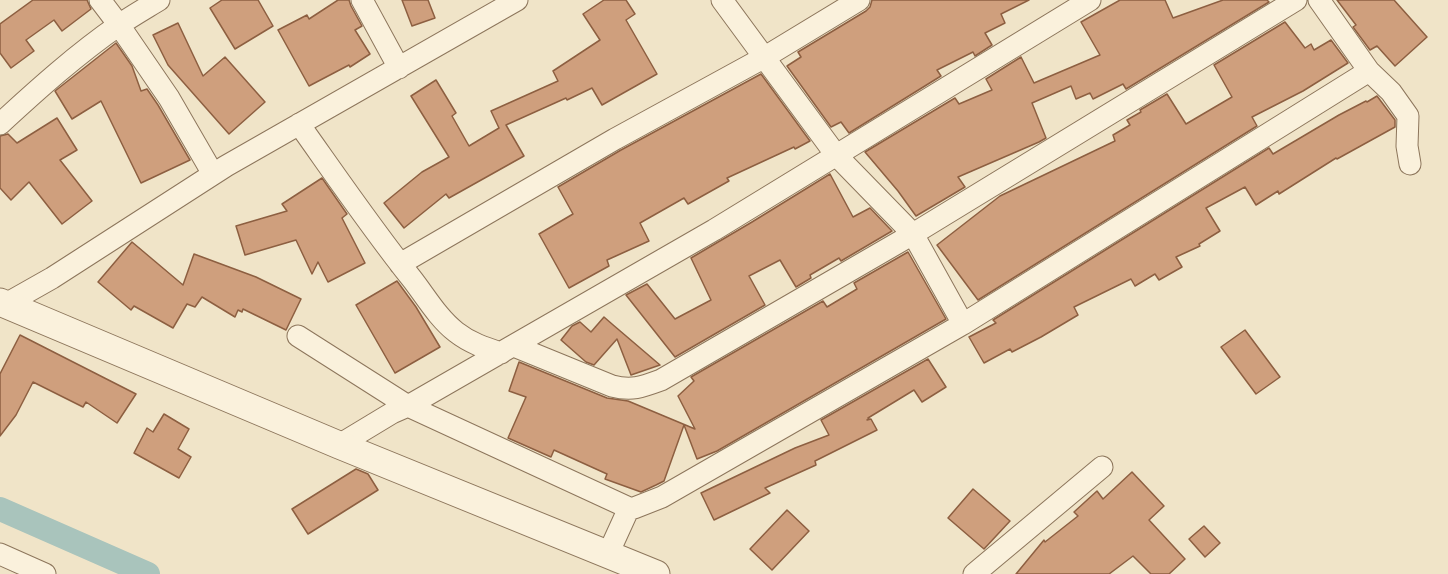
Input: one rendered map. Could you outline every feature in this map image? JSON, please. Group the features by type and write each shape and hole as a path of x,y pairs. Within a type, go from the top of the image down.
{"street":[{"path":"100,0 169,98 213,174"},
{"path":"0,124 26,100 119,25 159,0"},
{"path":"362,0 399,68"},
{"path":"3,303 52,278 213,174 517,0"},
{"path":"722,0 836,155 913,234 963,324"},
{"path":"400,264 606,145 765,57 859,0"},
{"path":"339,445 714,230 1090,0"},
{"path":"298,124 400,264 446,323 457,333 482,347 508,350 612,387 641,388 661,380 913,234 1296,0"},
{"path":"1319,0 1369,71 1391,92 1408,116 1407,146 1410,164"},
{"path":"298,336 400,410 629,508 634,507 662,497 963,324 1369,71"},
{"path":"3,303 339,445 656,574"},
{"path":"974,574 1102,467"},
{"path":"608,554 629,508"},
{"path":"0,554 45,574"}],"building":[{"path":"33,0 87,0 91,9 62,31 54,20 26,40 34,51 11,68 0,53 0,24"},
{"path":"222,0 258,0 273,26 235,49 210,8"},
{"path":"338,0 349,0 362,26 355,30 370,54 350,67 349,65 309,86 278,30 307,15 309,19"},
{"path":"402,0 428,0 435,18 412,26"},
{"path":"604,0 626,0 635,14 626,20 657,74 602,105 592,88 506,125 524,156 449,198 446,194 404,228 384,203 422,172 449,157 411,96 436,80 456,113 452,116 469,146 499,128 491,111 558,81 553,71 600,40 583,14"},
{"path":"872,0 1029,0 1001,14 1005,23 985,33 992,45 975,56 973,52 937,70 941,76 849,133 841,122 831,127 787,66 801,57 798,52 866,11"},
{"path":"1120,0 1165,0 1173,18 1223,0 1267,0 1269,2 1126,89 1123,84 1093,99 1090,93 1076,99 1071,86 1032,103 1046,138 958,177 965,187 916,216 865,152 955,98 959,104 992,90 986,79 1021,57 1034,83 1100,55 1081,22"},
{"path":"1337,0 1394,0 1427,37 1395,66 1377,46 1370,50 1353,27 1356,25"},
{"path":"1285,22 1305,48 1311,44 1314,50 1331,40 1348,63 1303,91 1252,117 1257,126 978,300 937,245 1000,196 1115,141 1113,135 1130,125 1127,120 1167,94 1186,124 1232,97 1214,65"},
{"path":"178,23 203,76 225,57 265,102 229,134 168,65 153,35"},
{"path":"116,43 132,66 141,91 147,89 190,160 141,183 101,101 72,119 55,91"},
{"path":"761,74 810,141 727,178 729,181 688,204 684,198 640,223 649,241 607,260 609,266 569,288 539,234 573,214 558,187"},
{"path":"1377,96 1395,120 1395,127 1336,158 1279,194 1278,191 1256,205 1245,187 1206,208 1220,231 1199,244 1200,246 1176,257 1182,267 1159,280 1155,274 1135,286 1131,279 1074,307 1078,315 1041,337 1012,352 1010,349 984,363 969,337 996,323 993,320 1269,148 1273,154 1339,115"},
{"path":"57,118 77,150 60,160 92,201 62,224 29,182 11,200 0,188 0,136 8,134 17,143"},
{"path":"830,174 853,217 870,208 892,231 841,261 839,258 810,275 811,278 796,287 780,260 749,276 765,305 675,357 626,295 647,284 675,319 711,300 691,258"},
{"path":"322,178 347,214 342,218 365,263 328,282 318,262 312,274 296,240 245,255 236,226 287,211 282,204"},
{"path":"132,242 183,285 194,254 256,277 301,299 286,330 243,309 242,312 238,310 235,317 202,297 195,307 187,304 173,328 134,306 131,310 98,282"},
{"path":"908,252 946,319 717,451 697,459 684,425 664,481 641,492 605,479 607,474 554,450 551,457 508,438 526,397 509,391 519,362 607,398 628,401 695,429 678,396 694,381 691,377 823,301 827,307 857,289 854,283"},
{"path":"397,281 440,347 395,373 356,305"},
{"path":"604,317 660,365 631,375 617,339 594,365 586,362 561,340 572,326 580,322 591,332"},
{"path":"1245,330 1280,377 1256,394 1221,347"},
{"path":"20,335 136,394 117,423 86,402 83,407 33,382 16,415 0,436 0,374"},
{"path":"928,359 946,387 922,402 914,390 868,418 867,420 871,419 877,430 815,461 816,465 765,488 770,493 714,520 701,493 795,448 829,435 821,420"},
{"path":"164,414 189,429 178,449 191,457 179,478 134,453 147,428 153,432"},
{"path":"356,469 368,474 378,490 308,534 292,509"},
{"path":"1132,472 1164,506 1149,520 1185,559 1169,574 1151,574 1133,556 1109,574 1016,574 1044,540 1045,542 1078,516 1074,512 1097,491 1103,499"},
{"path":"973,489 1010,521 984,549 948,518"},
{"path":"787,510 809,531 772,570 750,549"},
{"path":"1204,526 1220,543 1205,557 1189,539"}],"waterway":[{"path":"0,509 148,574"}]}
